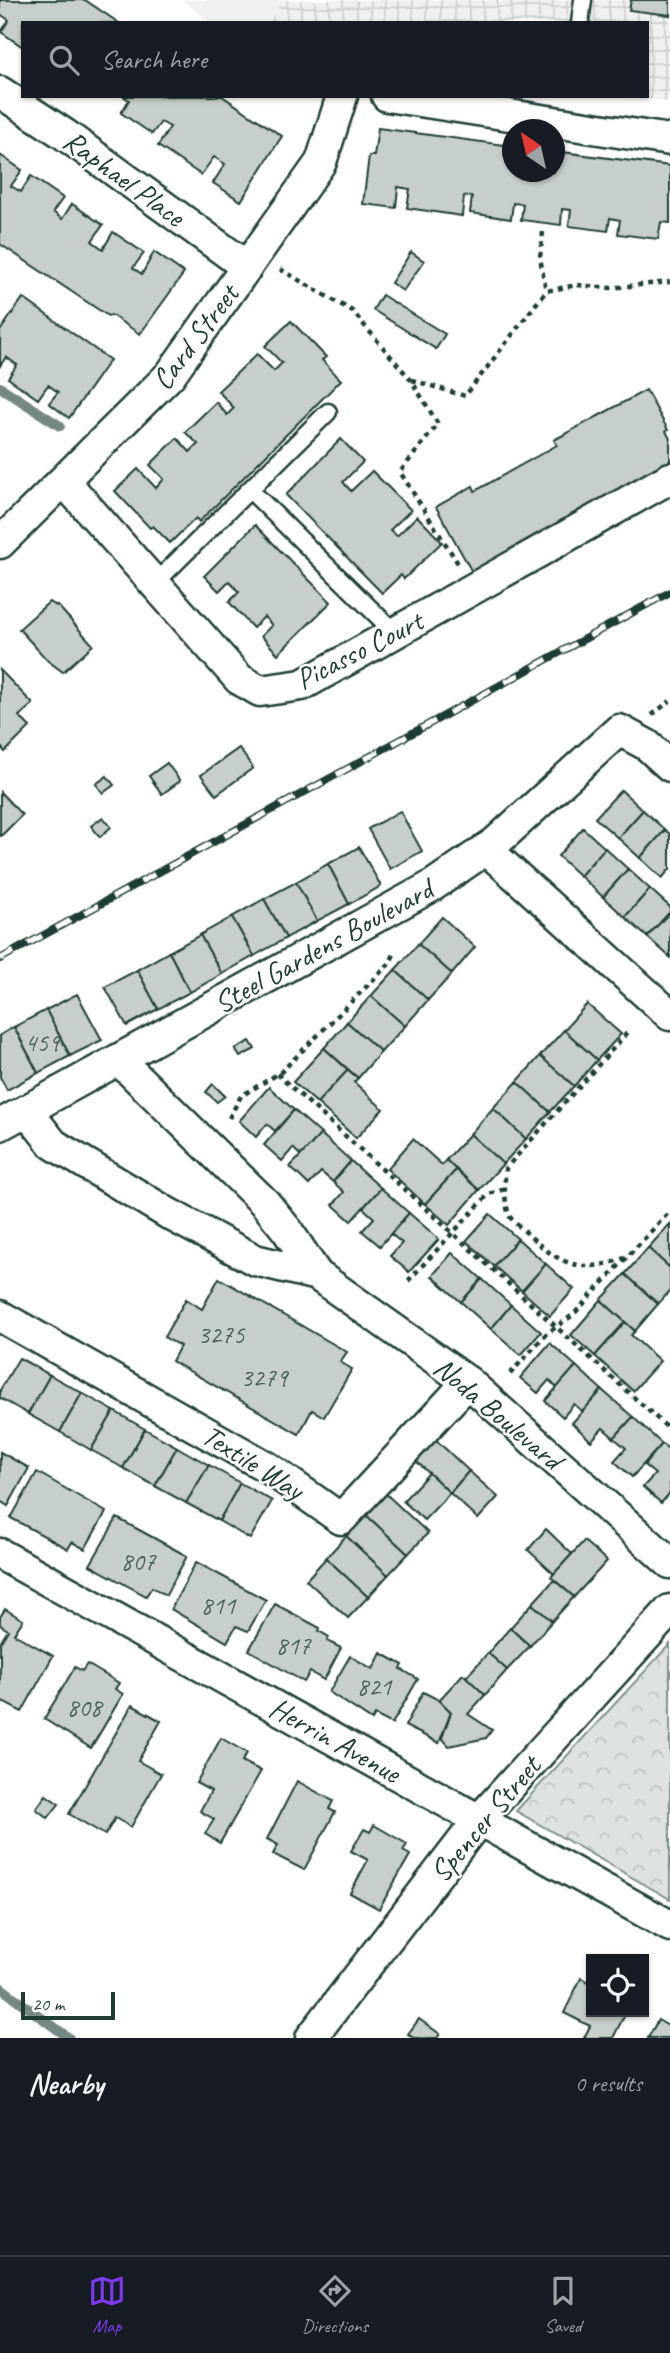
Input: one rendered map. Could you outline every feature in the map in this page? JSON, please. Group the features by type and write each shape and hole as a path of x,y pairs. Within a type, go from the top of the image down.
{"street":[{"name":"Raphael Place","path":"0,92 251,260"},
{"name":"Card Street","path":"0,543 170,375 321,162 341,98"},
{"path":"400,98 670,141"},
{"name":"Picasso Court","path":"64,481 153,585 239,679 260,691 302,685 670,478"},
{"name":"Steel Gardens Boulevard","path":"0,1125 432,886 486,849 619,730 647,745 670,766"},
{"path":"486,849 670,1015"},
{"name":"Noda Boulevard","path":"119,1060 265,1203 317,1275 468,1382 670,1563"},
{"name":"Noda Boulevard","path":"27,1111 53,1144 169,1214 255,1260 317,1275"},
{"name":"Textile Way","path":"0,1316 267,1467 341,1519 468,1382"},
{"name":"Herrin Avenue","path":"0,1554 670,1926"},
{"name":"Spencer Street","path":"311,2038 479,1820 670,1610"}],"lane":[{"path":"580,21 583,0"},
{"path":"153,585 328,412"},
{"path":"250,489 395,633"}],"path":[{"path":"543,232 540,257 546,291"},
{"path":"251,260 352,312 411,380 438,424 400,472 448,544 472,589"},
{"path":"411,380 465,396 546,291 578,285 611,288 670,282"},
{"path":"229,1118 241,1096 277,1074 390,962 394,954"},
{"path":"627,1032 506,1168 505,1189 510,1217 550,1255 568,1264 586,1267 610,1264 627,1257"},
{"path":"277,1074 670,1430"},
{"path":"408,1281 489,1195 505,1189"},
{"path":"510,1374 556,1327 573,1315 670,1210"}],"shaded area":[{"path":"182,0 281,0 271,21 208,21"},
{"path":"281,0 670,0 670,102 635,98 649,98 649,21 271,21"}],"green space":[{"path":"670,1644 670,1899 516,1811"}],"building":[{"path":"0,0 85,0 116,21 21,21 21,46 1,32 9,20 0,14"},
{"path":"631,0 670,0 670,15 629,10"},
{"path":"126,98 225,98 282,136 241,201 213,183 225,164 214,157 201,175 158,146 170,127 161,122 152,134 121,113 129,100"},
{"path":"378,128 502,145 502,182 565,182 565,152 670,166 670,223 661,222 658,239 618,234 620,220 610,218 608,231 569,226 571,210 562,209 561,225 521,220 523,204 513,203 511,219 470,213 472,197 464,196 462,216 407,208 410,189 398,187 396,208 363,204 369,156 374,156"},
{"path":"0,155 22,170 11,186 21,192 31,176 63,198 53,212 62,219 72,204 103,225 92,241 103,249 113,232 144,253 133,268 142,274 154,252 184,273 140,334 111,315 108,316 0,244"},
{"path":"411,252 424,261 403,291 391,283"},
{"path":"382,295 445,334 436,349 373,310"},
{"path":"23,298 110,360 69,418 49,403 58,392 48,385 38,399 8,378 17,365 6,357 0,366 0,331"},
{"path":"291,321 326,357 322,360 341,380 199,522 196,518 170,543 153,526 150,528 115,491 138,469 156,488 164,479 150,465 177,438 190,452 198,444 185,432 216,402 227,415 234,408 218,391 257,354 274,371 282,363 265,346"},
{"path":"646,390 668,430 670,463 472,572 436,507 473,486 475,491 557,445 554,440"},
{"path":"341,439 363,462 343,482 351,491 372,471 411,510 390,530 397,536 417,516 442,542 404,579 401,575 382,593 286,495"},
{"path":"255,525 331,602 278,654 261,636 272,625 264,617 253,628 229,602 239,592 229,581 219,591 204,576"},
{"path":"49,602 59,607 93,645 63,672 48,661 19,629"},
{"path":"0,670 33,704 19,716 30,727 5,752 0,746"},
{"path":"239,748 253,768 216,795 201,775"},
{"path":"167,763 180,781 162,794 149,776"},
{"path":"107,776 114,785 103,793 96,784"},
{"path":"621,790 643,810 618,838 595,818"},
{"path":"0,792 22,815 1,836 0,835"},
{"path":"643,810 665,830 640,858 618,838"},
{"path":"400,811 422,851 390,869 368,829"},
{"path":"103,817 111,827 100,837 91,826"},
{"path":"583,828 605,848 580,876 558,856"},
{"path":"665,830 670,834 670,869 662,878 640,858"},
{"path":"359,847 381,886 349,904 328,864"},
{"path":"605,848 628,869 603,897 580,876"},
{"path":"328,864 349,904 317,921 296,882"},
{"path":"628,869 650,889 625,917 603,897"},
{"path":"296,882 317,921 286,938 264,899"},
{"path":"650,889 670,907 670,912 647,937 625,917"},
{"path":"264,899 286,938 254,956 232,917"},
{"path":"670,912 670,957 647,937"},
{"path":"232,917 254,956 222,974 200,935"},
{"path":"442,917 475,947 452,974 418,944"},
{"path":"200,935 222,974 190,992 169,952"},
{"path":"418,944 452,974 428,1000 395,970"},
{"path":"169,952 190,992 158,1009 137,970"},
{"path":"137,970 158,1009 127,1026 105,987"},
{"path":"395,970 428,1000 405,1026 371,996"},
{"path":"77,994 102,1040 70,1056 46,1010"},
{"path":"371,996 405,1026 381,1052 347,1022"},
{"path":"587,1004 621,1034 597,1060 564,1030"},
{"path":"46,1010 70,1056 38,1073 14,1027"},
{"path":"347,1022 381,1052 358,1078 324,1048"},
{"path":"14,1027 38,1073 7,1090 0,1077 0,1035"},
{"path":"564,1030 597,1060 574,1086 540,1056"},
{"path":"250,1041 255,1049 240,1057 235,1049"},
{"path":"324,1048 348,1070 317,1103 293,1082"},
{"path":"540,1056 574,1086 550,1112 517,1082"},
{"path":"348,1070 358,1078 354,1082 383,1109 356,1138 317,1103"},
{"path":"517,1082 550,1112 526,1139 493,1108"},
{"path":"213,1084 225,1096 217,1102 206,1092"},
{"path":"269,1087 294,1110 275,1131 267,1124 256,1137 239,1121"},
{"path":"493,1108 526,1139 503,1164 470,1134"},
{"path":"294,1110 321,1134 301,1156 293,1148 282,1161 264,1145"},
{"path":"321,1134 351,1161 333,1182 321,1172 309,1185 290,1167"},
{"path":"470,1134 503,1164 479,1190 446,1160"},
{"path":"413,1139 442,1165 446,1160 456,1170 425,1204 387,1169"},
{"path":"351,1161 381,1188 351,1221 333,1205 344,1192 333,1182"},
{"path":"456,1170 479,1190 449,1225 425,1204"},
{"path":"381,1188 409,1213 380,1246 362,1231 374,1218 363,1208"},
{"path":"409,1213 439,1239 409,1272 390,1256 402,1243 391,1234"},
{"path":"490,1214 518,1239 494,1266 466,1241"},
{"path":"670,1224 670,1268 648,1248"},
{"path":"518,1239 546,1264 522,1291 494,1266"},
{"path":"648,1248 670,1268 670,1291 658,1304 625,1274"},
{"path":"452,1253 482,1279 461,1302 432,1276"},
{"path":"546,1264 574,1289 550,1316 522,1291"},
{"path":"625,1274 658,1304 635,1331 601,1300"},
{"path":"219,1278 347,1352 340,1362 352,1369 324,1417 312,1410 299,1434 172,1361 180,1346 164,1337 186,1299 202,1309"},
{"path":"482,1279 511,1305 491,1329 461,1302"},
{"path":"601,1300 625,1322 595,1356 571,1335"},
{"path":"511,1305 541,1332 521,1355 491,1329"},
{"path":"625,1322 635,1331 631,1335 660,1361 633,1391 595,1356"},
{"path":"550,1343 576,1366 557,1388 549,1380 538,1393 520,1378"},
{"path":"19,1358 50,1375 28,1414 0,1398 0,1390"},
{"path":"576,1366 602,1390 583,1412 574,1404 563,1417 545,1401"},
{"path":"50,1375 82,1393 60,1432 28,1414"},
{"path":"602,1390 633,1417 614,1438 603,1428 591,1441 572,1423"},
{"path":"82,1393 114,1411 91,1450 60,1432"},
{"path":"114,1411 145,1429 123,1468 91,1450"},
{"path":"633,1417 662,1444 632,1477 614,1461 626,1448 614,1438"},
{"path":"145,1429 177,1447 155,1486 123,1468"},
{"path":"435,1439 469,1471 450,1493 415,1460"},
{"path":"662,1444 670,1450 670,1493 661,1503 643,1487 655,1474 644,1465"},
{"path":"177,1447 209,1465 186,1503 155,1486"},
{"path":"0,1452 29,1468 8,1506 0,1501"},
{"path":"209,1465 240,1483 219,1521 186,1503"},
{"path":"469,1471 498,1497 478,1519 450,1493"},
{"path":"37,1472 106,1512 85,1549 72,1542 68,1549 11,1518"},
{"path":"429,1473 450,1493 424,1520 403,1501"},
{"path":"240,1483 272,1501 250,1539 219,1521"},
{"path":"386,1494 428,1533 408,1554 366,1515"},
{"path":"366,1515 408,1554 388,1575 346,1536"},
{"path":"117,1518 187,1556 166,1595 152,1587 146,1596 90,1565"},
{"path":"546,1529 572,1554 554,1574 528,1550"},
{"path":"346,1536 388,1575 368,1597 326,1558"},
{"path":"584,1541 607,1561 574,1597 551,1577"},
{"path":"326,1558 368,1597 348,1618 306,1580"},
{"path":"196,1562 266,1600 248,1631 236,1626 227,1642 171,1609"},
{"path":"554,1580 574,1597 552,1621 532,1604"},
{"path":"275,1604 320,1628 319,1631 329,1637 327,1641 341,1648 324,1680 310,1672 304,1682 249,1650"},
{"path":"532,1604 552,1621 530,1646 510,1628"},
{"path":"5,1609 23,1620 14,1634 53,1656 22,1712 3,1702 0,1708 0,1643 8,1630 0,1625 0,1617"},
{"path":"510,1628 530,1646 507,1670 488,1653"},
{"path":"381,1653 403,1665 401,1669 418,1679 392,1724 375,1715 372,1720 329,1692 350,1656 373,1669"},
{"path":"488,1653 507,1670 485,1695 466,1677"},
{"path":"87,1664 119,1683 115,1689 123,1694 91,1748 44,1719 75,1667 82,1671"},
{"path":"463,1674 485,1695 468,1714 492,1730 486,1738 449,1746 442,1738 451,1712 439,1700"},
{"path":"423,1692 439,1700 451,1712 439,1743 405,1726"},
{"path":"132,1705 161,1721 138,1761 161,1774 131,1827 115,1818 105,1835 69,1814"},
{"path":"221,1738 247,1753 242,1761 261,1771 220,1843 205,1834 214,1819 200,1811 211,1791 196,1783"},
{"path":"297,1781 333,1801 329,1809 335,1812 304,1870 273,1854 278,1845 267,1839"},
{"path":"46,1795 59,1804 48,1818 36,1809"},
{"path":"374,1825 407,1844 403,1851 410,1855 379,1909 350,1893 368,1860 351,1851 364,1829 370,1832"},
{"path":"581,1978 586,1980 586,2017 624,2017 613,2038 584,2038 590,2026 564,2013"},
{"path":"419,2019 440,2034 437,2038 413,2038 408,2034"},
{"path":"658,2020 670,2027 670,2038 648,2038"}],"waterway":[{"path":"0,387 60,426"},
{"path":"0,1987 69,2038"}],"railway":[{"path":"0,959 670,592"}]}
